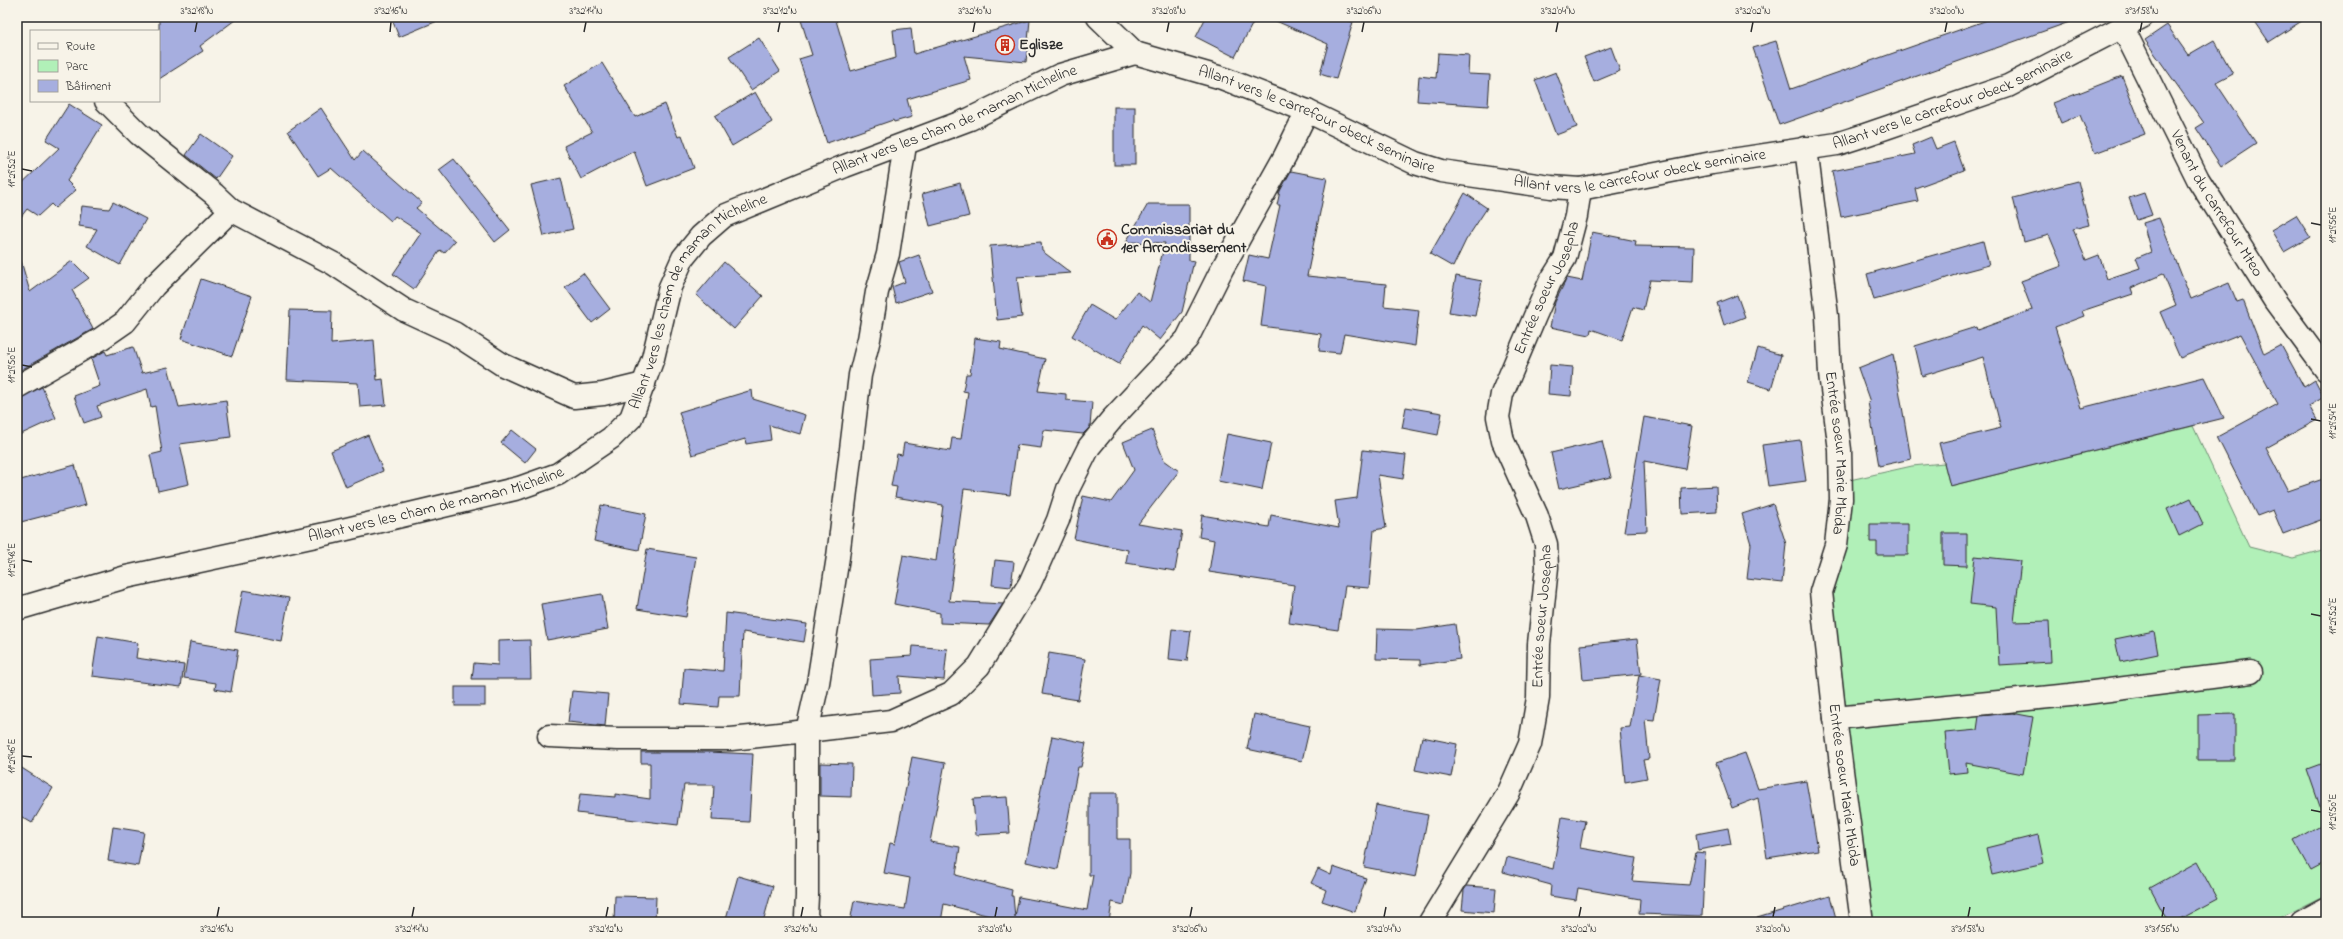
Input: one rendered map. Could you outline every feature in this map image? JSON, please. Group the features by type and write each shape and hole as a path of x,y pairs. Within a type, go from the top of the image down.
{"street":[{"path":"1098,17 1135,53"},
{"name":"Allant vers le carrefour obeck seminaire","path":"1135,53 1222,78 1307,111 1414,163 1441,172 1551,188 1580,189 1712,163 1837,144 2008,86 2142,17"},
{"name":"Venant du carrefour Mteo","path":"2123,28 2198,179 2275,301 2326,370"},
{"name":"Allant vers les cham de maman Micheline","path":"17,609 126,577 334,532 519,488 558,474 611,438 631,418 644,384 670,288 683,258 701,236 724,216 845,166 905,145 970,119 1060,75 1135,53"},
{"path":"107,102 139,134 214,194 231,210 334,264 404,310 454,333 502,365 535,381 574,397 603,394 644,384"},
{"path":"550,736 618,739 731,739 891,721 951,694 979,666 1030,583 1058,520 1068,489 1089,447 1112,419 1187,339 1222,269 1285,156 1307,111"},
{"path":"809,922 806,916 808,896 806,854 807,731 818,683 838,557 860,375 869,339 877,292 888,254 905,145"},
{"name":"Entrée soeur Marie Mbida","path":"1806,148 1827,316 1830,374 1840,450 1841,499 1836,545 1821,592 1835,718 1862,922"},
{"name":"Entrée soeur Josepha","path":"1430,922 1508,794 1530,744 1538,698 1540,644 1547,567 1546,544 1537,516 1502,441 1498,417 1502,394 1550,282 1565,258 1576,216 1580,189"},
{"path":"17,387 99,340 125,322 154,286 231,210"},
{"path":"1835,718 2070,695 2251,672"},
{"path":"2302,922 2326,909"}],"green space":[{"path":"2193,426 2249,547 2293,558 2326,549 2326,895 2272,922 1860,922 1824,593 1832,484 1912,466 1944,463 1950,486"}],"building":[{"path":"159,17 239,17 200,46 203,51 160,78"},
{"path":"391,17 447,17 399,37"},
{"path":"800,17 835,17 851,71 896,58 893,30 911,28 914,54 1030,20 1026,62 964,56 971,80 907,99 912,117 894,122 893,120 827,143 799,59 812,55"},
{"path":"1206,17 1256,17 1235,57 1196,37"},
{"path":"1267,17 1335,17 1353,22 1336,79 1320,74 1328,44"},
{"path":"1996,17 2077,17 2078,19 1779,125 1753,48 1776,41 1791,89"},
{"path":"2252,17 2308,17 2269,42"},
{"path":"2167,25 2188,55 2214,40 2233,74 2216,83 2256,143 2221,166 2196,128 2204,123 2145,40"},
{"path":"759,38 780,71 751,90 729,57"},
{"path":"1611,47 1620,71 1594,82 1584,57"},
{"path":"1438,53 1469,55 1468,74 1490,75 1488,106 1417,101 1419,76 1436,78"},
{"path":"602,63 635,117 665,104 678,137 682,135 694,168 647,186 634,151 581,179 564,146 592,132 564,86"},
{"path":"1556,72 1577,127 1556,135 1535,80"},
{"path":"2122,76 2145,134 2095,153 2080,115 2061,123 2053,103"},
{"path":"755,92 772,122 732,146 715,116"},
{"path":"69,104 102,125 67,181 76,190 55,208 51,204 38,216 27,209 17,222 17,188 59,148 46,140"},
{"path":"1114,107 1135,107 1135,165 1114,165"},
{"path":"321,108 355,160 363,151 422,203 416,208 455,241 444,253 440,250 414,289 393,274 421,233 395,216 391,221 331,168 318,176 288,131"},
{"path":"201,134 232,156 216,179 186,155"},
{"path":"1931,137 1936,149 1954,142 1964,170 1915,188 1918,201 1841,217 1832,171 1915,154 1912,145"},
{"path":"454,159 510,230 495,242 439,170"},
{"path":"1291,171 1327,178 1307,276 1386,284 1384,306 1419,310 1415,346 1344,334 1340,353 1319,351 1321,334 1261,326 1266,286 1243,281 1249,255 1268,259 1280,205 1277,205 1280,191"},
{"path":"561,178 573,229 544,236 531,185"},
{"path":"2078,181 2089,225 2073,229 2086,260 2099,255 2107,279 2140,268 2136,258 2151,252 2143,223 2159,218 2191,299 2229,283 2237,302 2243,300 2264,354 2281,345 2304,387 2315,380 2324,397 2309,406 2317,420 2266,448 2288,491 2326,478 2326,518 2283,534 2273,510 2257,516 2217,437 2278,404 2240,334 2180,358 2160,312 2176,305 2163,274 2131,288 2133,294 2082,311 2084,316 2055,327 2081,408 2204,377 2224,418 1950,486 1939,443 2001,428 1983,357 1922,376 1915,346 1976,327 1977,330 2032,310 2021,281 2062,266 2049,235 2024,242 2013,198"},
{"path":"960,183 969,216 930,226 922,194"},
{"path":"1465,193 1487,208 1466,240 1453,267 1430,254"},
{"path":"2144,193 2152,215 2137,220 2129,198"},
{"path":"113,202 146,219 120,265 87,246 97,229 79,226 82,206 109,209"},
{"path":"1148,204 1189,204 1189,260 1194,261 1182,312 1160,340 1142,325 1119,364 1072,336 1090,305 1115,320 1137,292 1150,302 1165,243 1126,242"},
{"path":"2296,215 2310,237 2284,252 2271,230"},
{"path":"1592,232 1636,241 1635,246 1694,247 1693,282 1650,280 1643,310 1633,307 1622,340 1591,329 1590,335 1550,327 1555,302 1567,278 1582,281"},
{"path":"1983,241 1989,265 1955,274 1921,287 1874,300 1867,274"},
{"path":"1041,242 1042,251 1071,273 1017,277 1022,317 997,320 990,246"},
{"path":"919,255 932,291 896,303 892,287 905,282 899,262"},
{"path":"21,261 30,292 72,261 89,278 72,290 93,329 19,371 17,366 17,262"},
{"path":"724,262 763,296 734,329 696,295"},
{"path":"583,273 610,309 592,323 565,287"},
{"path":"1456,276 1482,281 1475,316 1449,312"},
{"path":"201,279 252,296 232,356 181,339"},
{"path":"1737,295 1745,317 1724,325 1717,303"},
{"path":"290,310 332,311 331,344 374,340 377,380 383,379 386,405 360,407 358,383 287,380"},
{"path":"975,338 1001,342 1000,349 1045,359 1038,391 1066,394 1066,400 1092,402 1090,427 1083,434 1044,430 1041,448 1017,445 1010,495 964,489 949,601 1003,604 989,625 940,623 940,613 894,604 903,555 936,561 943,505 895,497 897,487 891,486 897,454 902,455 904,443 950,451 952,438 961,439 968,392 963,391 966,374 970,374"},
{"path":"133,347 142,373 168,367 179,407 226,400 231,437 180,444 189,484 158,491 150,455 162,452 155,406 151,407 147,389 97,406 101,417 84,423 74,396 100,386 91,359 105,351 107,355"},
{"path":"1758,348 1781,355 1771,389 1748,382"},
{"path":"1893,354 1911,459 1879,466 1868,402 1870,402 1858,368"},
{"path":"1550,365 1573,367 1571,396 1548,394"},
{"path":"42,387 56,418 17,436 17,399"},
{"path":"752,390 753,399 805,415 800,434 769,425 771,440 746,444 745,439 692,455 679,412"},
{"path":"1406,407 1442,413 1438,435 1402,428"},
{"path":"1644,417 1692,426 1685,469 1644,461 1647,531 1624,532"},
{"path":"512,430 536,449 525,463 501,443"},
{"path":"1152,430 1164,460 1179,471 1138,524 1182,531 1175,571 1126,563 1128,550 1074,539 1083,496 1111,502 1134,470 1123,442"},
{"path":"1227,434 1271,443 1262,490 1218,481"},
{"path":"368,435 383,471 346,487 331,451"},
{"path":"1800,440 1806,481 1768,486 1762,445"},
{"path":"1602,441 1611,477 1559,489 1551,453"},
{"path":"1363,450 1406,455 1403,479 1378,475 1386,528 1374,530 1369,588 1345,586 1338,630 1289,623 1294,585 1209,572 1214,540 1199,537 1202,515 1269,527 1271,515 1339,528 1335,501 1357,498"},
{"path":"75,465 86,505 17,523 17,481"},
{"path":"1716,486 1717,512 1682,514 1681,488"},
{"path":"2191,498 2203,524 2179,536 2167,509"},
{"path":"1773,504 1786,544 1782,583 1747,579 1751,544 1742,514"},
{"path":"601,505 646,514 639,550 594,541"},
{"path":"1870,524 1908,524 1908,555 1877,555 1877,542 1870,542"},
{"path":"1943,533 1967,533 1967,566 1943,565"},
{"path":"647,549 696,557 686,617 637,609"},
{"path":"1975,556 2021,561 2014,622 2049,621 2051,662 1999,665 1996,607 1970,604"},
{"path":"995,560 1014,562 1011,587 992,585"},
{"path":"243,590 289,598 281,641 235,632"},
{"path":"602,594 608,629 547,640 541,604"},
{"path":"726,613 807,624 804,642 743,632 740,696 719,696 718,707 681,704 684,668 723,671"},
{"path":"1455,624 1460,659 1420,665 1420,660 1376,659 1377,629 1417,630"},
{"path":"1172,629 1191,631 1187,661 1169,659"},
{"path":"2154,631 2158,654 2120,662 2115,639"},
{"path":"98,636 138,643 136,658 184,665 181,687 92,676"},
{"path":"1637,639 1641,674 1583,680 1580,645"},
{"path":"530,640 531,679 472,679 474,663 498,665 498,641"},
{"path":"190,642 238,650 231,692 215,689 216,683 184,678"},
{"path":"913,646 947,649 944,680 899,676 900,693 872,695 870,659 912,656"},
{"path":"1049,653 1085,659 1078,700 1042,694"},
{"path":"1639,675 1661,679 1654,720 1645,719 1649,759 1643,760 1647,778 1625,782 1620,728 1630,727"},
{"path":"455,687 485,687 485,706 455,706"},
{"path":"572,691 608,694 605,726 568,722"},
{"path":"2012,713 2033,717 2023,774 1966,763 1967,772 1949,774 1945,733 1977,730 1979,716"},
{"path":"1254,714 1310,726 1302,761 1247,749"},
{"path":"2235,714 2235,760 2198,760 2198,715"},
{"path":"1052,736 1086,743 1081,767 1078,767 1058,869 1026,862"},
{"path":"1422,737 1457,744 1451,777 1415,770"},
{"path":"641,752 753,754 749,822 712,820 714,785 684,785 678,825 577,813 580,794 615,797 615,794 650,799 650,763 641,763"},
{"path":"1745,753 1758,789 1806,781 1818,850 1767,858 1758,798 1732,808 1716,763"},
{"path":"912,757 945,763 930,842 960,847 956,875 1012,890 1011,896 1013,896 1015,917 1019,897 1087,910 1093,875 1089,875 1089,793 1117,793 1117,839 1130,839 1130,873 1124,905 1112,902 1109,922 1013,922 944,904 941,922 850,922 854,901 905,909 910,878 884,873 890,843 895,844"},
{"path":"2326,762 2326,814 2323,815 2307,769"},
{"path":"820,763 852,764 851,797 820,796"},
{"path":"17,765 53,788 32,823 17,814"},
{"path":"1007,797 1010,833 976,835 973,799"},
{"path":"1376,805 1428,815 1416,877 1364,867"},
{"path":"1562,817 1585,821 1580,848 1636,858 1632,881 1689,885 1696,852 1705,853 1702,916 1639,914 1640,899 1578,888 1576,900 1550,896 1551,885 1503,872 1507,857 1553,869"},
{"path":"2326,822 2326,862 2311,870 2294,840"},
{"path":"113,827 144,832 138,866 108,861"},
{"path":"1728,828 1731,844 1698,850 1696,834"},
{"path":"2038,835 2044,863 1992,875 1986,848"},
{"path":"2197,862 2217,899 2174,922 2168,922 2150,888"},
{"path":"1333,867 1366,878 1355,912 1322,901 1326,890 1311,883 1318,869 1331,875"},
{"path":"738,876 773,886 763,922 725,922"},
{"path":"1467,886 1496,888 1494,913 1462,910 1464,890"},
{"path":"615,896 656,897 655,922 614,922"},
{"path":"1830,896 1837,922 1757,922 1757,918"}],"place":[{"name":"Eglisze","path":"1005,45"},
{"name":"Commissariat du 1er Arrondissement","path":"1107,239"}]}
